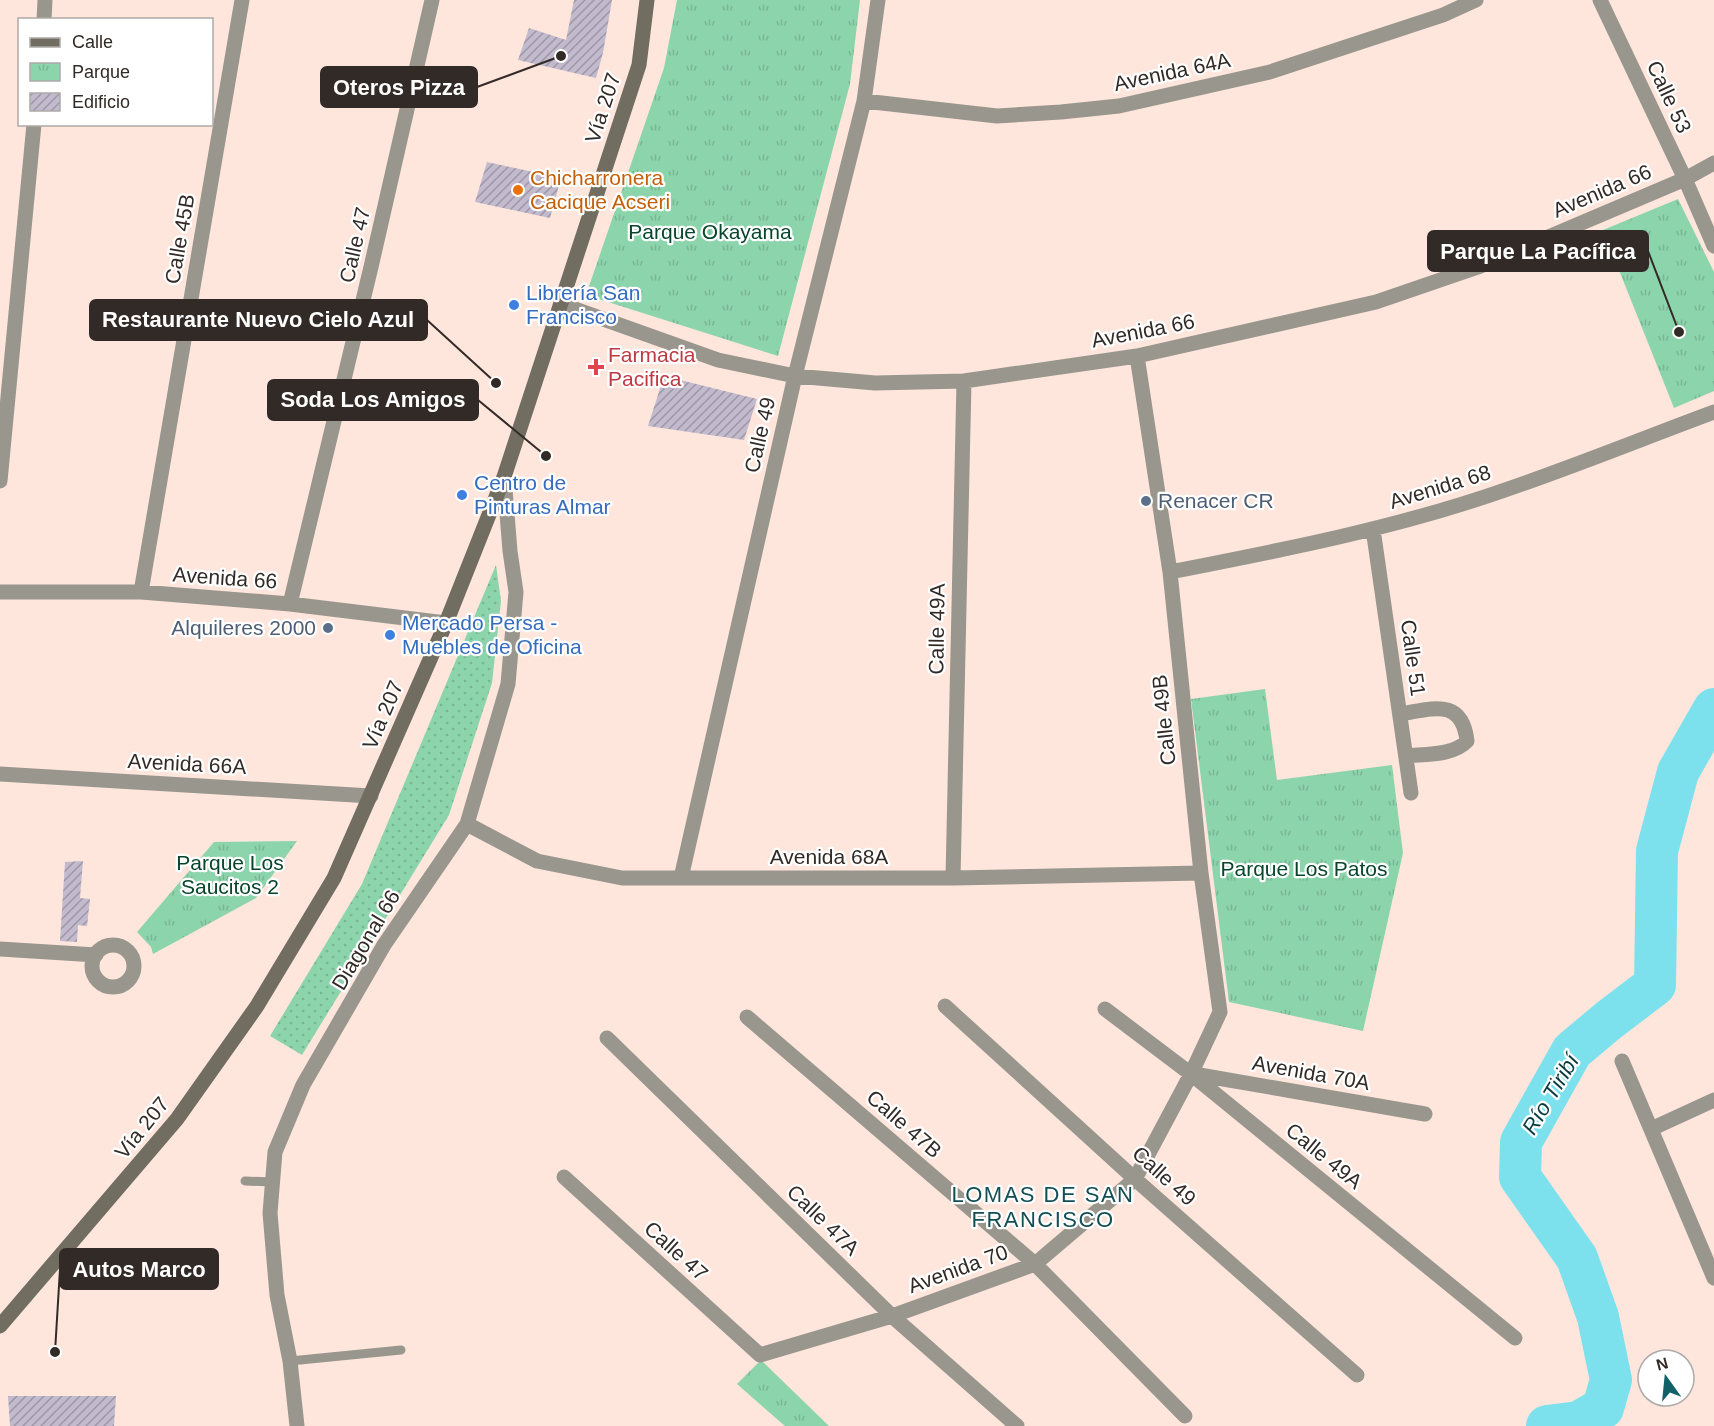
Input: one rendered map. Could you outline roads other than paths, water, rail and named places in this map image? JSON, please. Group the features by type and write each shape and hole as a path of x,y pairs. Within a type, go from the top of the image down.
{"main road":[{"name":"Vía 207","path":"0,1326 177,1119 244,1025 334,878 446,622 504,477 639,65 647,0"}],"street":[{"path":"44,18 45,0"},
{"name":"Calle 45B","path":"141,592 242,0"},
{"name":"Calle 47","path":"290,604 369,279 432,0"},
{"name":"Calle 49","path":"681,878 795,376 864,101 878,0"},
{"name":"Avenida 64A","path":"864,101 997,116 1119,106 1270,72 1443,15 1476,0"},
{"name":"Calle 53","path":"1600,0 1685,179 1714,246"},
{"path":"0,482 34,126"},
{"name":"Avenida 66","path":"561,304 718,360 795,376 875,382 964,381 1137,356 1376,302 1478,267 1685,179 1714,163"},
{"name":"Calle 49B","path":"1137,356 1170,572 1202,873 1220,1012 1191,1074"},
{"name":"Calle 49A","path":"953,878 964,381"},
{"name":"Avenida 68","path":"1170,572 1292,548 1373,529 1504,490 1714,412"},
{"name":"Diagonal 66","path":"297,1426 290,1361 277,1294 270,1213 275,1152 303,1085 384,945 467,824 508,684 516,592 504,477"},
{"name":"Calle 51","path":"1373,529 1412,793"},
{"name":"Avenida 66","path":"0,592 141,592 290,604 446,622"},
{"path":"1400,714 1442,708 1455,712 1462,720 1466,730 1467,741 1461,747 1406,756"},
{"name":"Avenida 66A","path":"0,774 371,796"},
{"name":"Avenida 68A","path":"467,824 537,861 622,878 953,878 1202,873"},
{"path":"0,949 96,955"},
{"name":"Calle 49","path":"945,1006 1135,1179 1357,1375"},
{"name":"Calle 49A","path":"1105,1009 1191,1074 1515,1338"},
{"name":"Calle 47B","path":"747,1017 1035,1264 1185,1416"},
{"name":"Calle 47A","path":"607,1038 892,1316 1017,1426"},
{"path":"1622,1061 1714,1278"},
{"name":"Avenida 70A","path":"1191,1074 1425,1114"},
{"name":"Avenida 70","path":"760,1355 892,1316 1035,1264 1135,1179 1191,1074"},
{"path":"1651,1129 1714,1100"},
{"name":"Calle 47","path":"564,1177 760,1355"}],"lane":[{"path":"245,1181 273,1182"},
{"path":"290,1361 401,1350"}],"waterway":[{"name":"Río Tiribí","path":"1547,1426 1579,1422 1603,1408 1611,1380 1598,1317 1577,1258 1520,1177 1521,1142 1572,1051 1655,985 1657,851 1678,772 1714,709"}],"place":[{"name":"Oteros Pizza","path":"561,56"},
{"name":"Chicharronera Cacique Acseri","path":"518,190"},
{"name":"Librería San Francisco","path":"514,305"},
{"name":"Parque La Pacífica","path":"1679,332"},
{"name":"Farmacia Pacifica","path":"596,367"},
{"name":"Restaurante Nuevo Cielo Azul","path":"496,383"},
{"name":"Soda Los Amigos","path":"546,456"},
{"name":"Centro de Pinturas Almar","path":"462,495"},
{"name":"Renacer CR","path":"1146,501"},
{"name":"Alquileres 2000","path":"328,628"},
{"name":"Mercado Persa - Muebles de Oficina","path":"390,635"},
{"name":"Autos Marco","path":"55,1352"}],"district":[{"name":"LOMAS DE SAN FRANCISCO","path":"1043,1206"}],"park label":[{"name":"Parque Okayama","path":"710,232"},
{"name":"Parque Los Patos","path":"1304,869"},
{"name":"Parque Los Saucitos 2","path":"230,875"}]}
